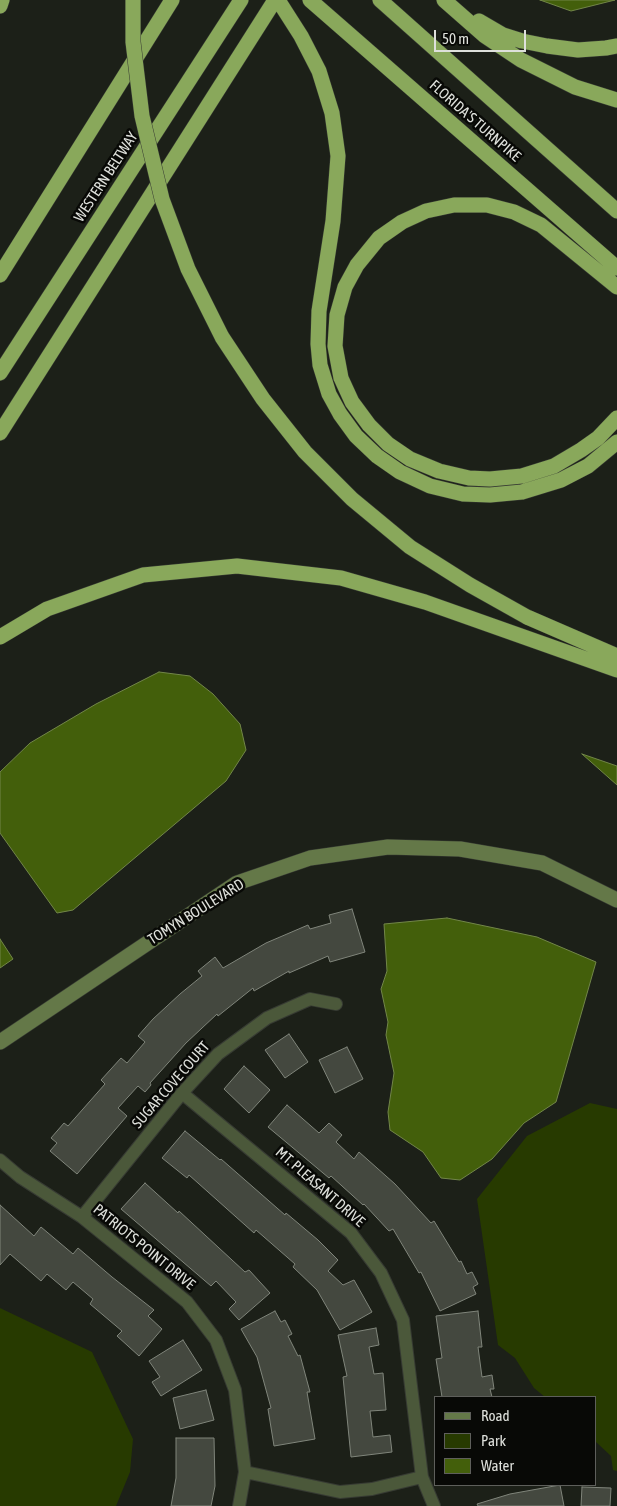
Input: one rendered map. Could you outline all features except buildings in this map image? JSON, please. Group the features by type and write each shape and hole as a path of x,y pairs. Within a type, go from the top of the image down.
{"highway":[{"path":"0,6 2,0"},
{"path":"133,0 133,42 142,116 162,199 188,269 222,337 263,400 305,452 352,499 410,547 470,585 527,617 617,656"},
{"path":"0,275 172,0"},
{"path":"0,433 277,0 301,36 319,71 332,113 338,156 334,221 319,311 318,344 320,365 329,394 340,414 356,436 377,456 400,472 430,486 463,494 490,496 522,492 561,480 588,466 617,442"},
{"name":"FLORIDA'S TURNPIKE","path":"310,0 617,268"},
{"name":"FLORIDA'S TURNPIKE","path":"380,0 617,211"},
{"path":"444,0 485,36 521,60 576,87 617,100"},
{"path":"452,0 484,24 522,41 578,50 617,46"},
{"name":"WESTERN BELTWAY","path":"0,373 240,2"},
{"path":"617,287 541,225 514,212 487,205 454,205 426,211 402,222 374,244 357,265 345,287 337,315 335,346 342,378 352,402 369,425 388,444 410,459 439,472 469,478 490,479 522,476 554,466 581,450 598,438 617,418"},
{"path":"0,637 47,609 143,575 237,566 341,578 425,602 617,670"}],"street":[{"name":"TOMYN BOULEVARD","path":"0,1042 237,884 310,858 388,847 460,849 542,863 617,900"},
{"name":"SUGAR COVE COURT","path":"82,1217 182,1093 218,1054 267,1018 310,999 336,1004"},
{"name":"MT. PLEASANT DRIVE","path":"182,1093 351,1233 381,1273 403,1320 422,1477 434,1506"},
{"name":"PATRIOTS POINT DRIVE","path":"0,1160 20,1177 82,1217 187,1302 216,1340 235,1390 245,1472 239,1506"},
{"path":"245,1472 340,1492 372,1489 422,1477"}],"green space":[{"path":"590,1103 617,1109 617,1471 613,1470 611,1456 597,1443 597,1396 544,1396 534,1388 515,1358 498,1345 477,1199 527,1136"},
{"path":"0,1308 92,1352 133,1439 130,1472 116,1506 0,1506"}],"water":[{"path":"540,0 615,0 571,11"},
{"path":"159,672 190,676 213,694 240,724 246,750 226,781 73,910 57,913 0,833 0,772 30,743 96,704"},
{"path":"582,754 617,766 617,785"},
{"path":"447,918 537,937 596,962 556,1102 524,1123 492,1159 460,1180 441,1178 423,1152 390,1130 388,1112 394,1073 386,1035 388,1022 381,989 387,971 384,924"},
{"path":"0,939 13,959 0,968"}]}
